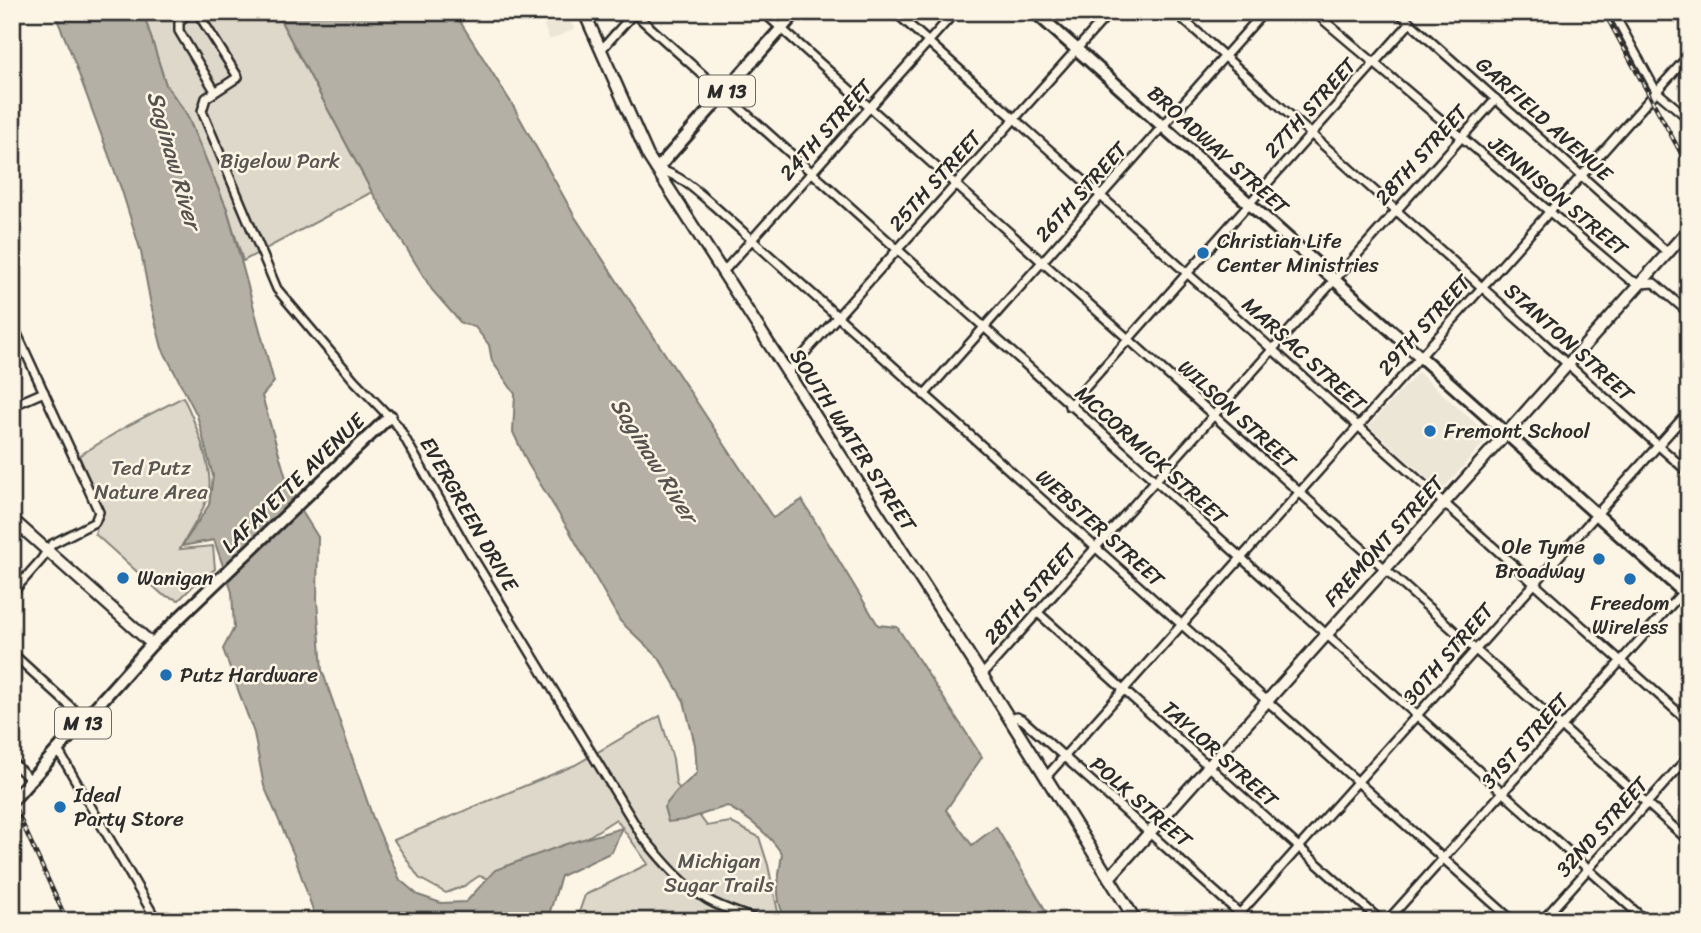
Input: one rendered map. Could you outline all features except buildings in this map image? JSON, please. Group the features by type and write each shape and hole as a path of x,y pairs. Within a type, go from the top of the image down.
{"main road":[{"name":"M 13","path":"657,169 796,12"},
{"name":"BROADWAY STREET","path":"1035,12 1596,516 1687,591"},
{"name":"LAFAYETTE AVENUE","path":"152,644 390,416"},
{"name":"M 13","path":"12,801 152,644"}],"street":[{"name":"SOUTH WATER STREET","path":"584,12 648,156 982,675 1136,921"},
{"name":"WILSON STREET","path":"763,12 1689,841"},
{"name":"MARSAC STREET","path":"895,12 1689,722"},
{"name":"24TH STREET","path":"723,272 955,12"},
{"name":"25TH STREET","path":"787,373 1110,12"},
{"name":"STANTON STREET","path":"1175,12 1689,473"},
{"name":"26TH STREET","path":"924,395 1264,12"},
{"name":"JENNISON STREET","path":"1314,12 1629,278 1640,284 1654,283 1689,313"},
{"name":"GARFIELD AVENUE","path":"1398,12 1668,253"},
{"path":"1613,12 1656,91 1689,119"},
{"path":"601,50 634,13"},
{"name":"MCCORMICK STREET","path":"634,13 896,251 1646,921"},
{"name":"EVERGREEN DRIVE","path":"215,91 179,31 179,22 185,15 200,15 238,77 206,98 202,111 277,289 398,426 464,543 642,836 690,888 711,901 759,921"},
{"name":"27TH STREET","path":"1069,406 1410,23"},
{"name":"29TH STREET","path":"1046,777 1689,54"},
{"name":"28TH STREET","path":"982,675 1395,209 1496,99"},
{"name":"WEBSTER STREET","path":"657,169 689,184 1513,921"},
{"name":"FREMONT STREET","path":"1109,878 1689,229"},
{"path":"12,323 97,506 98,519 52,544 12,593"},
{"path":"12,406 44,392"},
{"name":"30TH STREET","path":"1233,921 1689,411"},
{"path":"12,519 152,644"},
{"name":"31ST STREET","path":"1387,921 1620,661 1687,591"},
{"name":"TAYLOR STREET","path":"1037,612 1381,921"},
{"path":"12,653 85,720"},
{"name":"POLK STREET","path":"1009,719 1017,717 1023,720 1248,921"},
{"path":"58,750 157,921"},
{"name":"32ND STREET","path":"1542,921 1689,756"},
{"path":"12,762 31,780"}],"shaded area":[{"path":"551,12 566,12 574,29 550,40 540,17"},
{"name":"Fremont School","path":"1418,372 1490,436 1441,491 1369,426"}],"green space":[{"name":"Bigelow Park","path":"143,12 276,12 372,192 243,261 227,209 186,113 166,85"},
{"name":"Ted Putz Nature Area","path":"183,397 202,443 208,469 209,491 204,506 180,549 213,546 215,569 179,600 163,595 95,534 102,511 79,456 125,427"},
{"name":"Michigan Sugar Trails","path":"660,716 673,759 676,784 707,826 730,822 759,837 780,921 576,921 585,895 648,864 616,819 513,885 479,876 446,893 419,878 394,840 575,765"}],"water":[{"name":"Saginaw River","path":"54,12 143,12 166,85 186,113 227,209 274,382 262,396 286,478 318,537 317,600 322,670 373,818 400,880 418,895 441,903 466,902 495,870 566,844 622,828 612,852 561,876 547,921 320,921 314,913 294,855 264,786 254,733 223,649 234,628 232,592 214,540 182,546 209,505 213,476 197,415 162,348 141,252 122,191"},
{"name":"Saginaw River","path":"276,12 454,12 512,104 575,217 773,518 802,500 878,625 897,627 982,757 946,810 972,845 996,827 1052,921 788,921 778,897 782,854 758,827 727,806 685,820 668,822 664,807 697,773 695,745 684,701 659,658 620,621 528,464 513,432 515,394 492,361 489,345 475,327 461,323 432,290 372,192"}],"railway":[{"path":"1604,12 1689,168"},
{"path":"12,801 67,921"}],"place":[{"name":"Christian Life Center Ministries","path":"1203,253"},
{"name":"Fremont School","path":"1430,431"},
{"name":"Ole Tyme Broadway","path":"1599,559"},
{"name":"Wanigan","path":"123,578"},
{"name":"Freedom Wireless","path":"1630,579"},
{"name":"Putz Hardware","path":"166,675"},
{"name":"Ideal Party Store","path":"60,807"}]}
